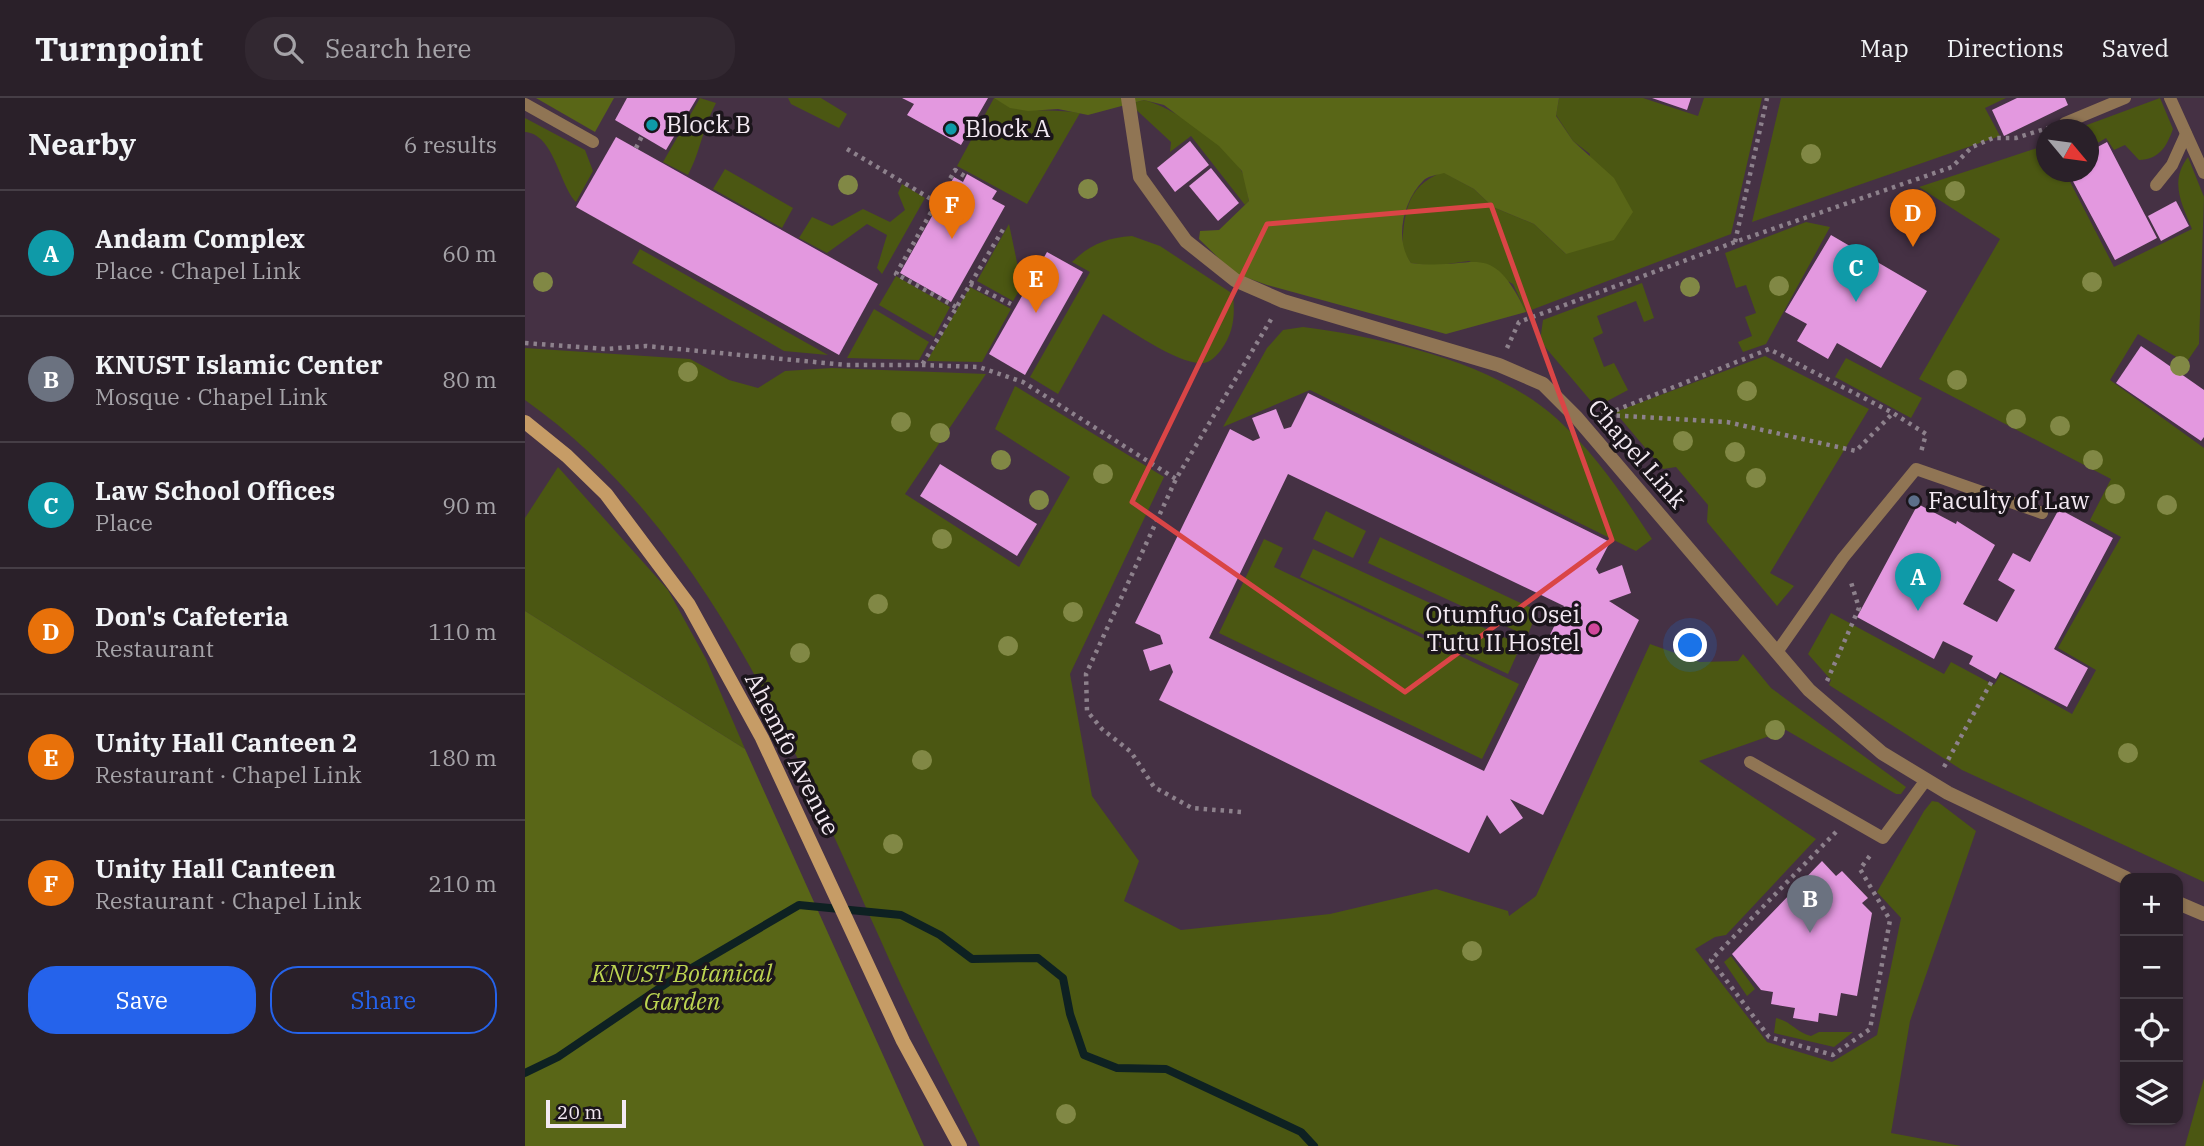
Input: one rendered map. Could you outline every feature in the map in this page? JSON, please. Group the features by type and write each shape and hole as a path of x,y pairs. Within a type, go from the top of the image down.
{"street":[{"name":"Chapel Link","path":"1128,98 1140,177 1187,241 1235,280 1283,301 1499,365 1543,384 1577,418 1809,690 1882,753 1930,782 2120,875"},
{"name":"Ahemfo Avenue","path":"525,422 567,456 606,494 689,605 762,738 903,1041 960,1146"},
{"path":"2183,905 2204,914"}],"lane":[{"path":"2075,119 2126,98"},
{"path":"2170,98 2204,173"},
{"path":"525,104 593,142"},
{"path":"2156,185 2172,165 2186,134"},
{"path":"1777,652 1843,558 1916,469 2042,513"},
{"path":"1750,762 1883,838 1930,782"}],"path":[{"path":"1735,242 1767,98"},
{"path":"1499,365 1519,322 1735,242 1952,167 1972,146 1993,138 2016,138 2036,132"},
{"path":"636,148 642,136"},
{"path":"847,149 936,202"},
{"path":"956,307 896,274 955,170 966,177"},
{"path":"922,365 1006,226"},
{"path":"970,284 1011,303"},
{"path":"1241,812 1192,808 1154,787 1131,752 1102,729 1087,711 1086,674 1175,479 1283,301"},
{"path":"525,343 606,349 646,346 846,365 979,367 1023,382 1175,479"},
{"path":"1604,415 1769,349 1892,413 1926,435 1916,469"},
{"path":"1592,409 1604,415 1613,425"},
{"path":"1604,415 1727,422 1856,451 1892,413"},
{"path":"1817,677 1824,687 1859,608 1843,558"},
{"path":"1930,782 1993,680"},
{"path":"1849,818 1710,960 1769,1037 1833,1055 1870,1030 1890,920 1860,869 1883,838"}],"highlighted area":[{"path":"1491,205 1612,540 1405,692 1132,502 1267,224"}],"shaded area":[{"path":"525,98 2204,98 2204,1146 525,1146"}],"green space":[{"path":"536,98 614,98 595,132"},
{"path":"700,98 716,103 688,175 663,162"},
{"path":"788,98 821,98 847,114 839,128 791,104"},
{"path":"994,98 1026,109 1080,113 1027,204 957,166"},
{"path":"994,98 1559,98 1556,116 1573,141 1614,178 1633,212 1614,240 1566,254 1534,224 1493,207 1474,189 1444,173 1425,179 1410,199 1403,221 1403,243 1411,263 1433,265 1479,262 1490,265 1502,274 1513,288 1526,312 1446,334 1267,285 1234,273 1199,239 1200,231 1219,230 1249,201 1242,171 1219,146 1164,105 1144,100 1088,115 1058,109 1028,111 1010,108"},
{"path":"1559,98 1643,98 1698,116 1704,98 1762,98 1731,234 1526,312 1513,284 1469,261 1433,266 1411,263 1402,251 1409,203 1421,185 1443,172 1474,189 1493,207 1534,224 1566,254 1590,154 1573,141 1556,115"},
{"path":"1781,98 2006,98 1985,108 2000,136 1752,222"},
{"path":"2160,98 2173,129 2168,142 2157,155 2139,160 2125,145 2114,150 2106,138 2099,142 2099,121"},
{"path":"1144,100 1184,119 1223,149 1243,173 1249,201 1245,205 1191,136 1170,152 1171,142 1130,104"},
{"path":"525,118 585,150 593,171 576,202 543,141 525,132"},
{"path":"2036,148 2036,182 2070,182 2114,267 2192,229 2181,202 2178,184 2182,166 2188,157 2204,197 2199,344 2186,363 2138,334 2110,380 2204,448 2204,882 1962,770 1829,685 1831,680 1808,654 1831,613 1944,674 1951,662 1994,685 2001,674 2072,714 2096,670 2058,648 2121,537 2090,520 2111,479 1919,379 2000,239 1919,187"},
{"path":"725,169 793,208 782,228 713,189"},
{"path":"902,184 925,198 882,274 877,268 887,235 867,224 827,253 799,238 812,217 832,226 863,209 890,222 905,210 898,193"},
{"path":"1806,222 1830,227 1766,344 1743,352 1738,342 1752,336 1745,317 1756,313 1746,285 1736,288 1725,253"},
{"path":"1009,224 1022,286 1013,301 977,281"},
{"path":"1132,236 1160,246 1233,294 1234,317 1229,337 1211,360 1204,363 1193,362 1167,352 1103,314 1058,394 1030,377 1090,272 1072,262 1099,243"},
{"path":"640,249 828,355 784,351 632,263"},
{"path":"896,276 950,307 934,337 879,305"},
{"path":"1642,283 1654,318 1644,322 1636,301 1597,316 1603,333 1593,338 1604,367 1614,363 1628,390 1596,407 1540,341 1543,320"},
{"path":"970,287 1011,309 982,362 927,361"},
{"path":"874,309 929,342 919,360 847,358"},
{"path":"1303,327 1367,338 1437,356 1502,382 1531,399 1570,431 1596,460 1652,539 1636,551 1310,390 1223,427 1267,348 1283,330"},
{"path":"525,348 690,359 729,380 758,388 785,371 832,368 986,374 905,494 1019,567 1070,477 995,429 1015,386 1164,477 1070,674 1092,796 1139,861 1124,901 1181,930 1330,914 1436,889 1508,911 1509,916 1536,896 1650,644 1700,662 1738,661 1743,654 1771,688 1906,787 1901,794 1896,794 1786,730 1699,761 1816,839 1726,935 1715,937 1695,949 1767,1042 1832,1062 1877,1035 1901,918 1877,892 1924,811 1932,801 1938,802 1976,831 1910,1021 1891,1133 1961,1146 980,1146 904,993 814,792 738,645 694,576 645,511 589,452 525,400"},
{"path":"1765,356 1869,409 1770,573 1794,586 1777,606 1707,522 1708,505 1676,467 1663,469 1615,412"},
{"path":"1846,358 1922,398 1911,418 1835,377"},
{"path":"558,467 668,590 706,659 745,749 525,611 525,518"},
{"path":"1326,511 1366,531 1353,558 1313,539"},
{"path":"1380,537 1538,611 1527,636 1368,563"},
{"path":"1264,539 1283,548 1274,567 1519,684 1482,759 1219,633"},
{"path":"1313,549 1521,645 1508,674 1300,577"},
{"name":"KNUST Botanical Garden","path":"525,611 745,749 924,1146 525,1146"},
{"path":"1731,956 1755,989 1747,996 1724,962"},
{"path":"1776,1018 1811,1036 1819,1032 1853,1032 1834,1047 1774,1033"},
{"path":"2204,1078 2204,1146 2185,1146"}],"building":[{"name":"Block B","path":"627,98 697,98 666,150 615,120"},
{"name":"Block A","path":"902,98 988,98 961,145 907,115 914,104"},
{"path":"1652,98 1691,98 1687,110"},
{"path":"2017,98 2065,98 2068,105 2004,136 1992,110"},
{"path":"616,137 878,284 839,355 576,207"},
{"path":"1190,141 1209,165 1175,192 1157,168"},
{"path":"2107,142 2157,238 2115,260 2073,182 2099,182 2099,146"},
{"path":"1211,168 1239,203 1218,221 1189,186"},
{"path":"967,174 997,191 992,199 1005,206 951,302 900,273 954,177 963,182"},
{"path":"2176,201 2189,226 2161,241 2148,216"},
{"path":"1831,235 1927,291 1881,368 1837,343 1828,359 1797,341 1807,324 1785,312"},
{"path":"1047,252 1083,272 1025,375 989,354"},
{"path":"2141,346 2204,390 2204,437 2201,441 2116,383"},
{"name":"Otumfuo Osei Tutu II Hostel","path":"1308,393 1610,542 1596,569 1599,574 1622,565 1631,593 1609,601 1639,620 1543,815 1510,799 1523,818 1500,834 1487,815 1469,853 1159,700 1173,672 1170,664 1150,671 1143,650 1163,644 1160,635 1135,623 1230,429 1253,441 1260,438 1252,418 1276,409 1284,429 1291,427","holes":["1288,474 1564,606 1484,771 1209,638"]},
{"path":"940,464 1037,524 1017,556 920,496"},
{"path":"1918,504 1956,524 1957,521 1995,545 1963,604 1997,622 2015,590 1998,580 2013,553 2030,562 2059,509 2113,538 2054,649 2088,668 2067,707 2000,672 1996,679 1969,664 1973,656 1943,641 1934,659 1857,617"},
{"path":"1822,861 1836,876 1842,871 1868,898 1862,903 1872,913 1857,996 1841,993 1837,1016 1819,1013 1818,1022 1793,1018 1795,1008 1771,1004 1773,992 1761,990 1732,954"}],"waterway":[{"path":"525,1073 558,1057 673,979 799,905 901,915 940,935 972,959 1038,958 1063,978 1070,1014 1084,1055 1117,1068 1166,1069 1301,1132 1314,1146"}],"place":[{"name":"Block B","path":"652,125"},
{"name":"Block A","path":"951,129"},
{"name":"Unity Hall Canteen","path":"952,239"},
{"name":"Don's Cafeteria","path":"1913,247"},
{"name":"Law School Offices","path":"1856,302"},
{"name":"Unity Hall Canteen 2","path":"1036,313"},
{"name":"Faculty of Law","path":"1914,501"},
{"name":"Andam Complex","path":"1918,611"},
{"name":"Otumfuo Osei Tutu II Hostel","path":"1594,629"},
{"name":"KNUST Islamic Center","path":"1810,933"}]}
